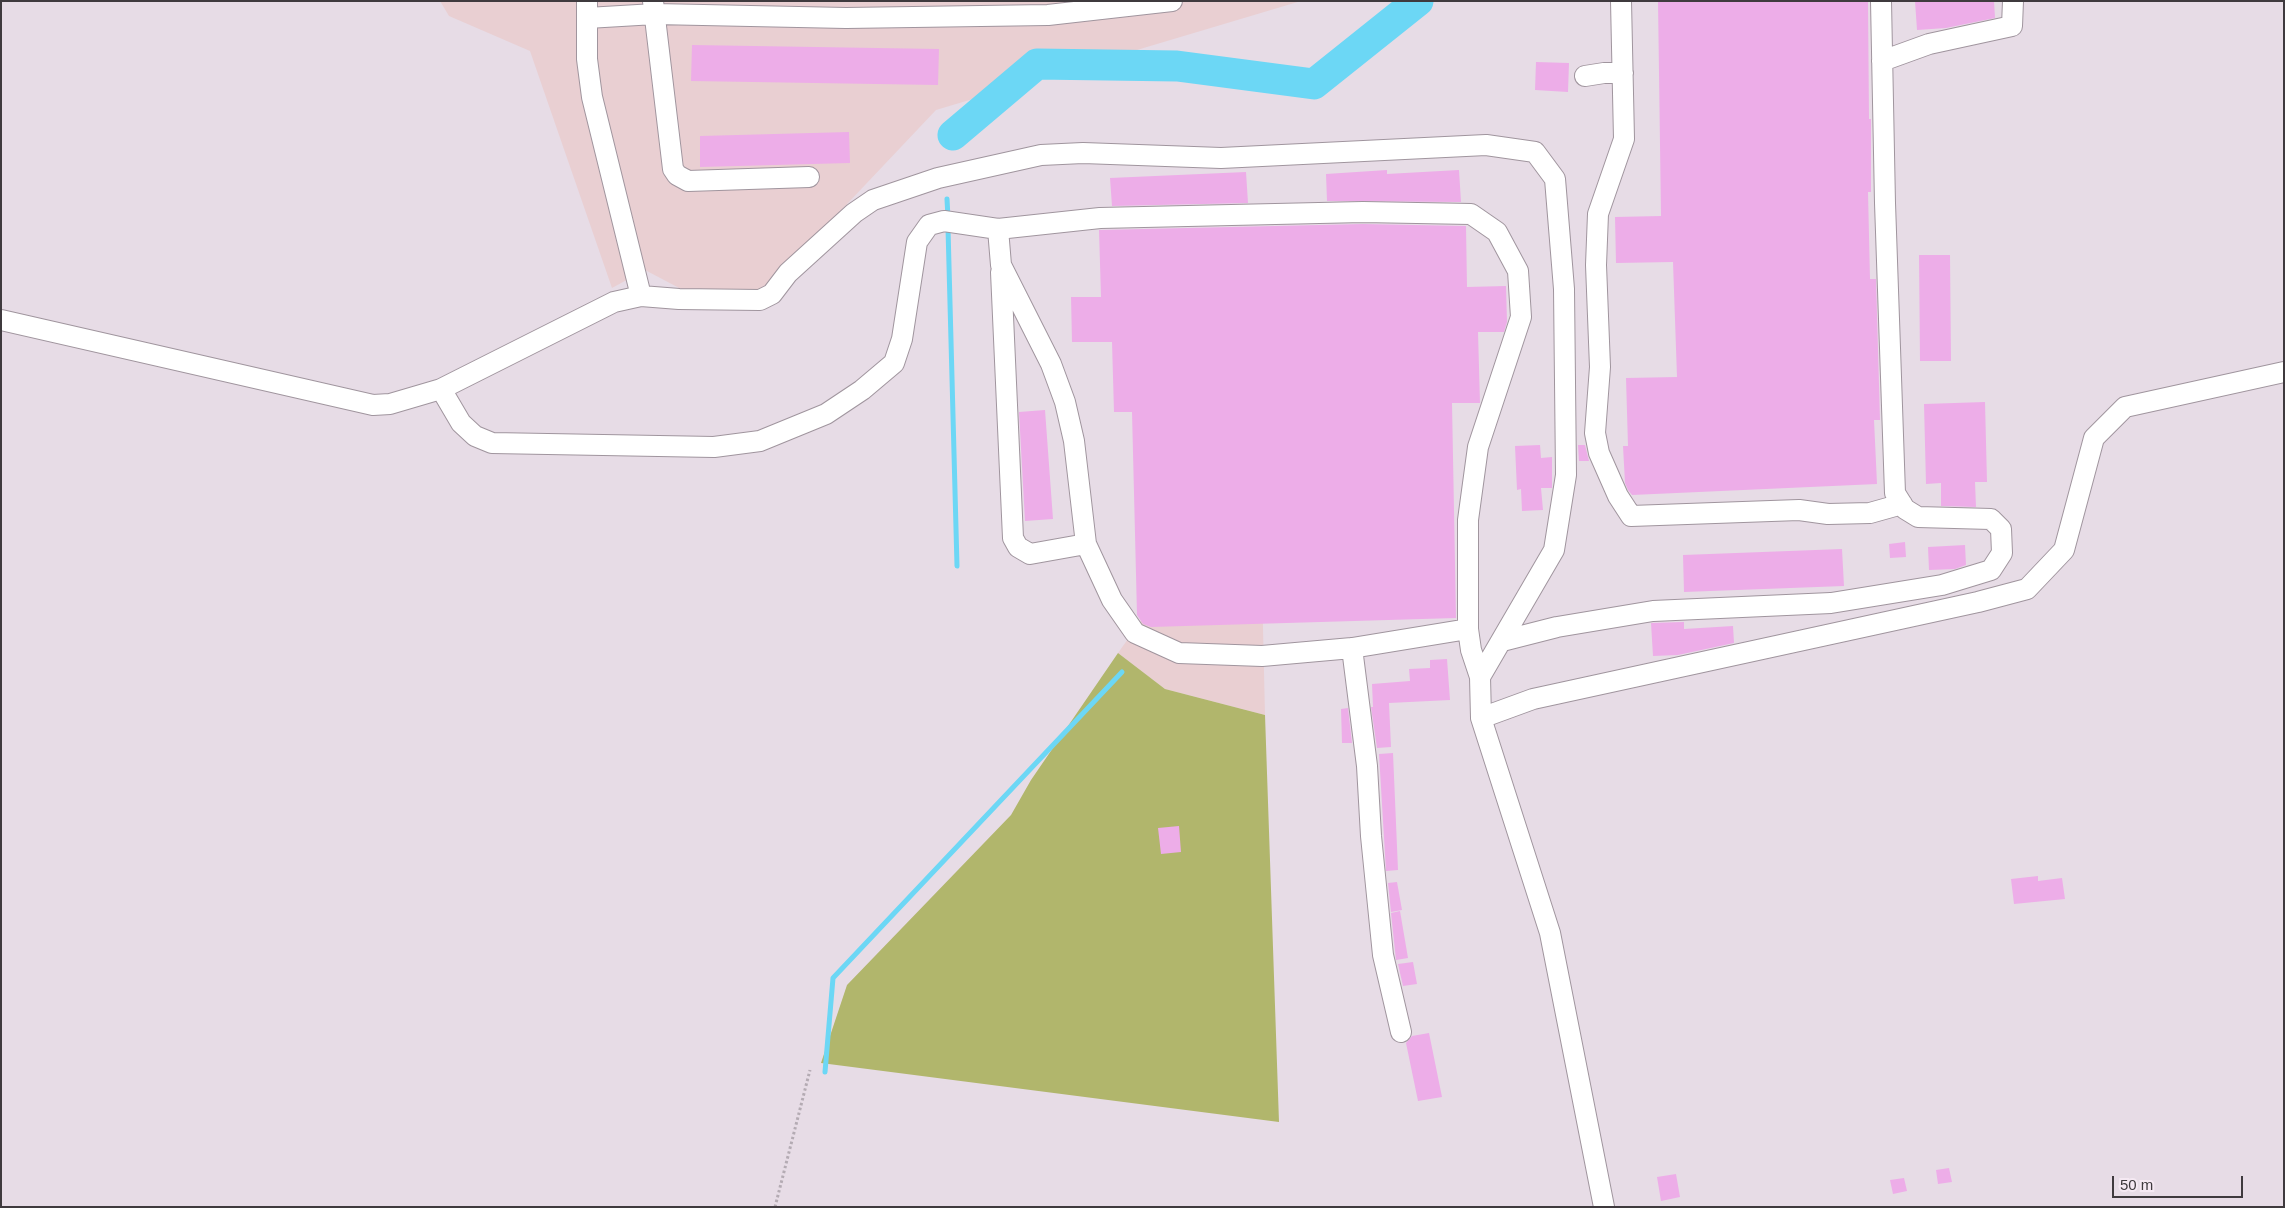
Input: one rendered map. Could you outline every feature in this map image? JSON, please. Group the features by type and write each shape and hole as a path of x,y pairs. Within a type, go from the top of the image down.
{"street":[{"path":"641,296 592,97 587,59 587,10 654,7 846,18 936,18 1048,15 1172,1"},
{"path":"1621,1 1624,139 1598,214 1596,265 1600,367 1595,433 1599,454 1618,496 1631,516 1799,510 1828,514 1870,513 1902,504"},
{"path":"1502,641 1557,627 1653,611 1831,603 1942,586 1991,570 2002,553 2001,529 1991,519 1918,517 1905,509 1895,493 1881,1"},
{"path":"1882,61 1929,44 2012,26 2013,1"},
{"path":"654,7 676,175 688,181 809,177"},
{"path":"1585,76 1623,73"},
{"path":"1,320 372,405 390,404 441,389 614,302 641,296 679,299 760,300 772,294 796,266 854,213 873,200 938,178 1040,155 1083,154 1221,158 1486,145 1535,152 1555,179 1564,289 1566,475 1554,550 1480,677"},
{"path":"441,389 461,423 475,436 492,443 714,447 760,441 826,414 862,390 894,363 902,339 917,242 929,224 944,221 998,230 1100,218 1363,212 1471,214 1497,232 1518,272 1521,317 1478,447 1468,520 1468,629 1471,650 1480,677 1481,718 1550,934 1604,1207"},
{"path":"998,230 1012,538 1018,547 1030,554 1086,544"},
{"path":"1001,265 1047,356 1065,402 1074,441 1086,544 1112,600 1135,633 1179,653 1262,656 1352,648 1468,629"},
{"path":"1481,718 1533,699 1978,602 2028,589 2064,550 2094,438 2125,407 2284,372"},
{"path":"1352,648 1367,766 1371,836 1383,955 1401,1032"}],"path":[{"path":"774,1207 810,1070"}],"shaded area":[{"path":"440,1 1301,1 936,110 761,295 683,290 645,270 612,288 530,51 449,16"},
{"path":"1259,455 1265,715 1165,689 1118,653"}],"green space":[{"path":"1118,653 1165,689 1265,715 1279,1122 821,1063 847,985 1011,815 1031,780"}],"building":[{"path":"1658,1 1868,1 1869,119 1871,119 1871,192 1868,192 1870,279 1876,279 1880,420 1874,420 1877,484 1632,495 1628,490 1625,483 1623,446 1628,446 1626,378 1677,377 1673,262 1616,263 1615,217 1661,216"},
{"path":"1915,1 1994,1 1995,18 1946,28 1917,30"},
{"path":"692,45 939,49 938,85 691,81"},
{"path":"1536,62 1569,63 1568,92 1535,90"},
{"path":"849,132 850,163 700,167 700,136"},
{"path":"1387,170 1387,174 1459,170 1461,202 1327,201 1326,174"},
{"path":"1246,172 1248,203 1112,206 1110,178"},
{"path":"1363,224 1466,226 1467,287 1506,286 1507,322 1504,332 1478,332 1480,403 1452,403 1456,618 1151,627 1143,624 1137,615 1132,412 1114,412 1112,342 1072,342 1071,297 1101,297 1099,230"},
{"path":"1919,255 1950,255 1951,361 1920,361"},
{"path":"1985,402 1987,482 1975,482 1976,507 1941,506 1941,483 1926,484 1924,404"},
{"path":"1045,410 1053,519 1025,521 1019,412"},
{"path":"1540,445 1541,458 1552,457 1552,488 1541,488 1543,510 1522,511 1521,489 1517,490 1515,446"},
{"path":"1578,445 1585,445 1589,461 1579,461"},
{"path":"1905,542 1906,557 1890,558 1889,544"},
{"path":"1965,545 1966,565 1955,569 1929,570 1928,547"},
{"path":"1842,549 1844,586 1684,592 1683,555"},
{"path":"1684,622 1684,629 1733,626 1734,643 1678,655 1653,656 1651,623"},
{"path":"1447,659 1450,700 1389,703 1391,747 1377,748 1371,707 1373,707 1372,684 1410,681 1409,669 1430,668 1430,660"},
{"path":"1348,708 1352,743 1342,743 1341,709"},
{"path":"1393,753 1398,870 1386,871 1379,754"},
{"path":"1179,826 1181,852 1161,854 1158,828"},
{"path":"2038,876 2038,881 2062,878 2065,899 2014,904 2011,879"},
{"path":"1397,882 1402,910 1391,912 1388,883"},
{"path":"1400,911 1408,958 1396,960 1391,913"},
{"path":"1413,962 1417,984 1403,986 1398,964"},
{"path":"1429,1033 1442,1097 1418,1101 1406,1043 1412,1036"},
{"path":"1949,1168 1952,1182 1938,1184 1936,1170"},
{"path":"1676,1174 1680,1197 1661,1201 1657,1177"},
{"path":"1904,1178 1907,1191 1893,1194 1890,1180"}],"waterway":[{"path":"953,135 1037,64 1177,66 1314,84 1418,1"},
{"path":"947,199 948,218"},
{"path":"948,228 957,566"},
{"path":"825,1072 833,978 1122,672"}]}
